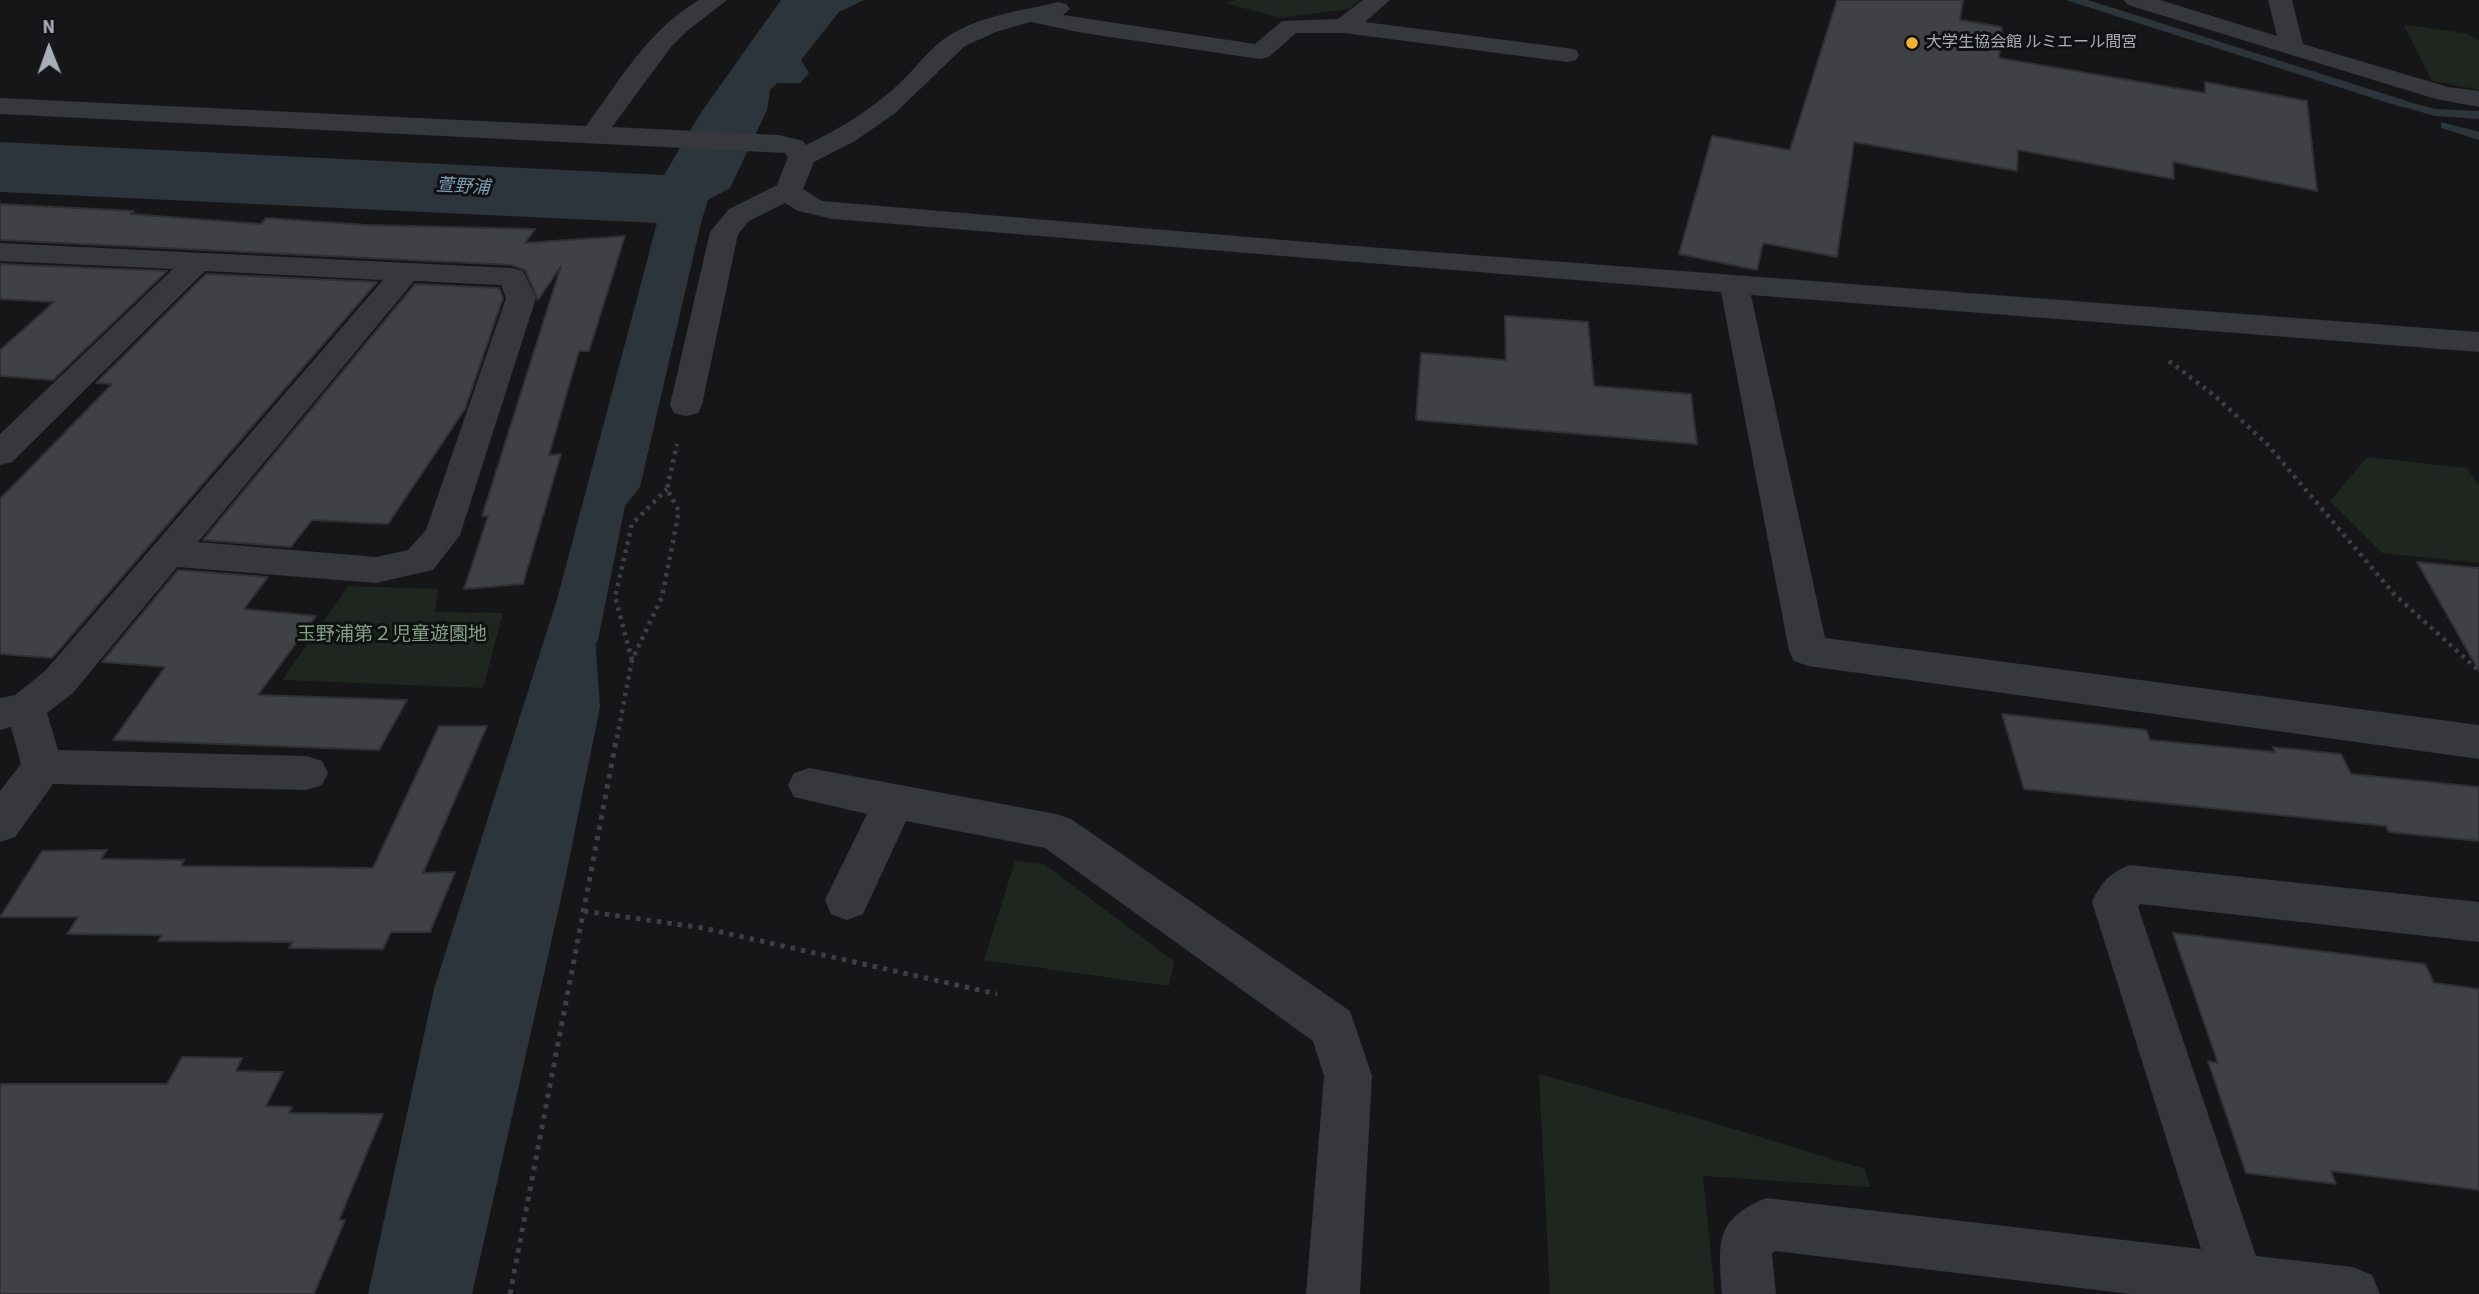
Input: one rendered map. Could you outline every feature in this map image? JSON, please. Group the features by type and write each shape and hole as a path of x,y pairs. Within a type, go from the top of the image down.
{"street":[{"path":"594,133 666,37 683,19 715,0"},
{"path":"802,157 840,140 869,122 909,88 948,47 967,35 1002,22 1034,16 1088,0"},
{"path":"1344,26 1378,0"},
{"path":"2136,0 2445,94 2479,99"},
{"path":"2280,0 2292,48"},
{"path":"1034,16 1083,26 1260,52 1290,26 1344,26 1567,55"},
{"path":"0,106 756,141 794,147 802,157 799,199"},
{"path":"686,405 724,232 739,215 799,199 1734,284 2479,342"},
{"path":"0,252 512,277 521,298 442,536 419,561 376,570 168,553"},
{"path":"0,454 196,262"},
{"path":"42,766 13,711 59,682 405,273"},
{"path":"1734,284 1808,651 2479,742"},
{"path":"42,766 307,773"},
{"path":"0,824 42,766"},
{"path":"809,785 1056,832 1333,1027 1348,1076 1333,1294"},
{"path":"847,900 895,801"},
{"path":"2236,1280 2114,902 2130,884 2479,922"},
{"path":"1749,1294 1745,1244 1766,1224 2353,1294"}],"path":[{"path":"2135,316 2158,352 2215,396 2267,444 2394,594 2479,671"},
{"path":"632,660 615,597 632,524 667,489 686,405"},
{"path":"510,1294 632,660 662,597 679,510 667,489"},
{"path":"584,911 703,928 997,994"}],"green space":[{"path":"1236,0 1360,0 1349,9 1281,18 1224,3"},
{"path":"2404,25 2464,33 2479,40 2479,90 2432,81"},
{"path":"2367,457 2467,468 2479,485 2479,563 2382,553 2330,501"},
{"name":"玉野浦第２児童遊園地","path":"348,586 438,589 435,612 503,613 483,688 282,680"},
{"path":"1015,861 1044,864 1174,961 1169,986 984,960"},
{"path":"1539,1074 1701,1119 1865,1169 1870,1187 1703,1176 1715,1294 1550,1294"}],"water":[{"name":"萱野浦","path":"781,0 864,0 839,12 801,60 809,73 800,83 777,83 770,90 767,110 730,188 708,200 701,223 640,487 611,524 592,595 600,707 564,885 472,1294 368,1294 434,989 558,596 657,223 0,192 0,142 664,175 702,111"},
{"path":"2066,0 2088,0 2407,101 2401,107"}],"building":[{"path":"1837,0 1963,0 1960,20 2002,27 1999,58 2205,93 2205,82 2307,101 2317,191 2173,162 2174,179 2018,150 2017,171 1854,142 1837,257 1763,243 1757,270 1679,254 1712,136 1790,150"},
{"path":"0,204 134,211 130,214 261,224 266,218 367,225 535,229 525,243 625,236 589,351 579,351 549,455 561,454 523,584 464,589 488,516 482,516 561,266 538,300 525,270 512,265 0,240"},
{"path":"0,264 167,271 53,380 0,376 0,350 54,302 0,299"},
{"path":"206,274 377,282 52,658 0,654 0,499 112,384 96,383"},
{"path":"415,284 499,288 503,298 465,409 388,524 312,520 291,547 203,540"},
{"path":"1505,316 1588,322 1594,386 1691,394 1697,444 1416,420 1421,353 1506,360"},
{"path":"2417,562 2479,568 2479,671"},
{"path":"178,570 268,577 244,609 316,616 258,695 407,700 379,750 113,740 165,667 102,662"},
{"path":"2002,714 2146,730 2150,740 2275,752 2273,747 2341,754 2351,774 2479,787 2479,841 2389,832 2386,826 2024,789"},
{"path":"439,726 487,726 423,873 455,872 430,932 391,932 383,949 289,948 293,942 158,941 162,935 67,934 78,917 0,917 42,851 107,850 101,859 184,860 181,866 373,868"},
{"path":"2173,933 2425,964 2434,983 2479,989 2479,1190 2331,1171 2336,1184 2246,1173 2208,1061 2218,1063"},
{"path":"182,1057 242,1058 236,1071 283,1072 266,1106 292,1107 289,1113 383,1114 339,1220 345,1220 314,1294 0,1294 0,1084 167,1084"}],"waterway":[{"path":"2383,98 2435,112 2479,115"},
{"path":"2445,125 2479,136"},
{"path":"589,640 619,496"}],"place":[{"name":"大学生協会館 ルミエール間宮","path":"1912,43"}]}
